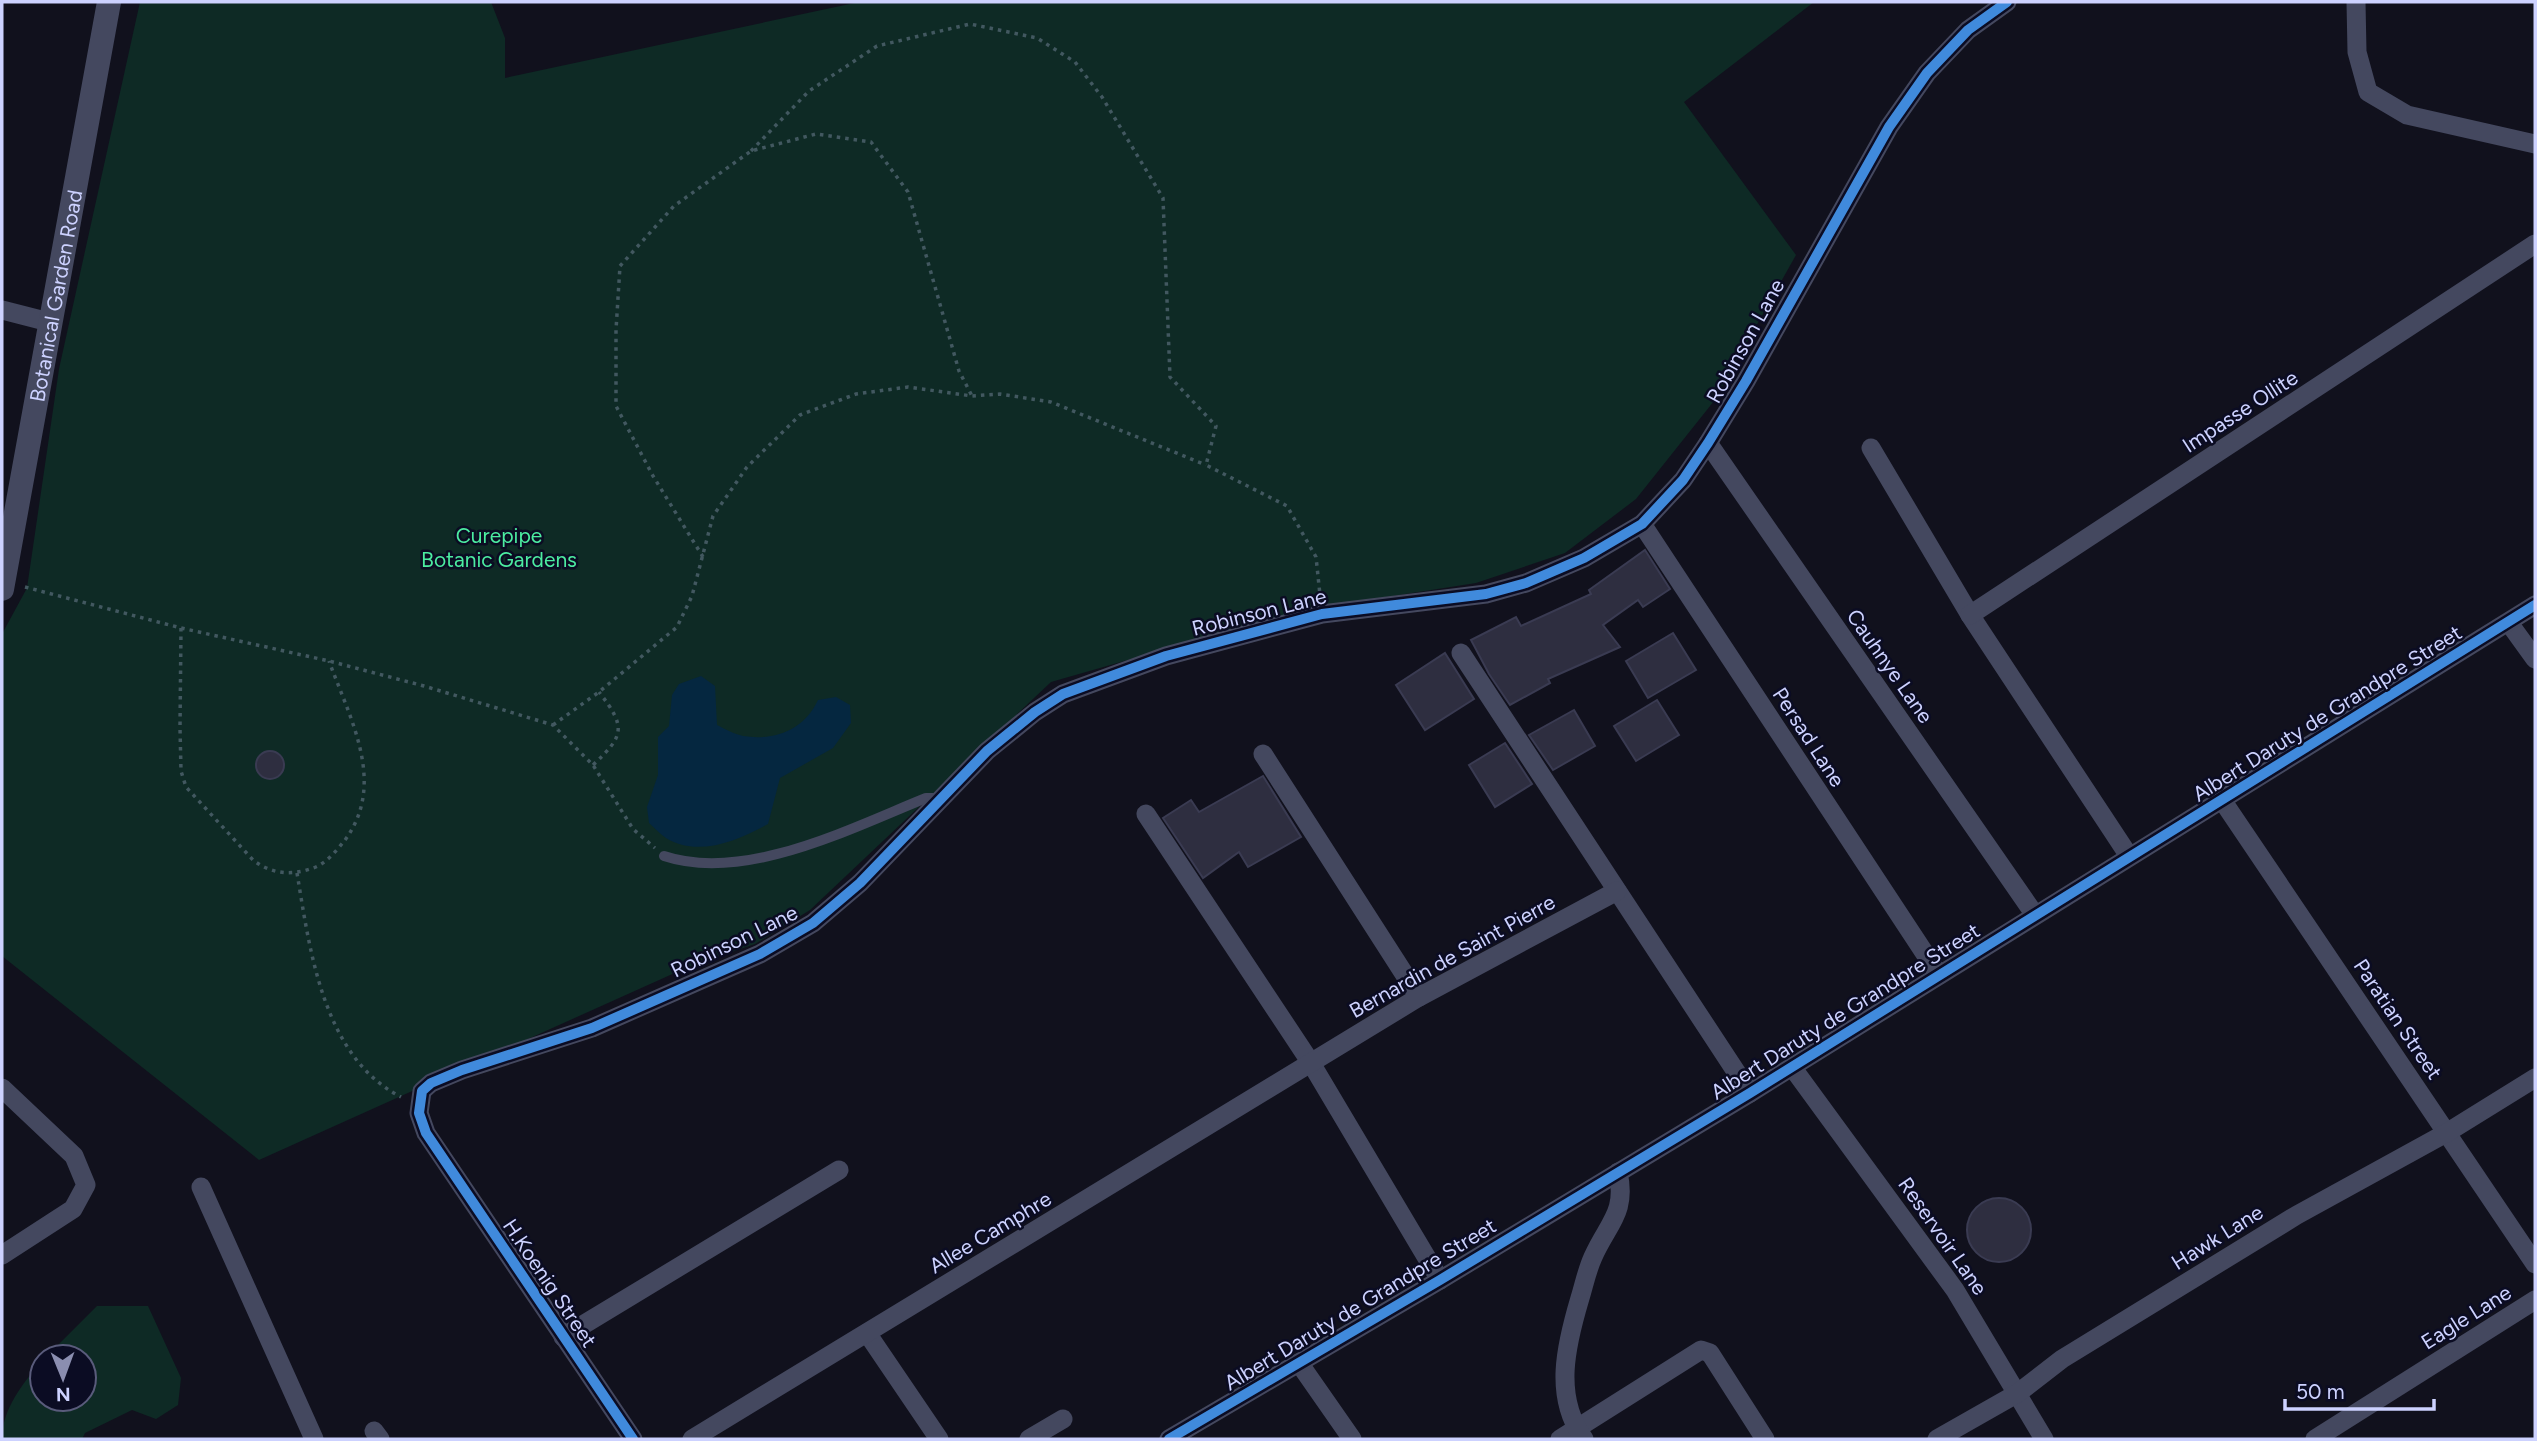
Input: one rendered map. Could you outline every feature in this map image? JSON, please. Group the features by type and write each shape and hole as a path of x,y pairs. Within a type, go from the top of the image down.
{"street":[{"name":"Botanical Garden Road","path":"3,586 109,2"},
{"name":"Robinson Lane","path":"419,1103 422,1091 431,1083 462,1070 592,1028 760,954 813,923 860,883 987,751 1035,712 1063,694 1166,656 1322,614 1486,594 1526,583 1584,558 1642,524 1683,480 1708,443 1746,381 1889,127 1927,73 1968,30 2007,2"},
{"path":"2356,2 2357,52 2368,92 2407,115 2535,144"},
{"name":"Impasse Ollite","path":"1970,615 2535,244"},
{"path":"2,310 49,322"},
{"name":"Cauhnye Lane","path":"1708,443 2035,915"},
{"path":"1871,448 1970,615 2129,856"},
{"name":"Persad Lane","path":"1642,524 1939,975"},
{"name":"Albert Daruty de Grandpre Street","path":"1169,1439 1750,1093 2535,605"},
{"path":"2509,623 2535,659"},
{"path":"1461,653 1750,1093"},
{"path":"1264,754 1419,997"},
{"name":"Paratian Street","path":"2222,800 2535,1264"},
{"path":"1146,814 1311,1063 1440,1280"},
{"name":"Bernardin de Saint Pierre","path":"1311,1063 1419,997 1617,891"},
{"name":"Allee Camphre","path":"692,1439 1311,1063"},
{"name":"Reservoir Lane","path":"1792,1067 1955,1290 2044,1439"},
{"name":"Hawk Lane","path":"1937,1439 2018,1393 2062,1359 2297,1215 2448,1132 2535,1078"},
{"path":"2,1088 74,1156 86,1185 73,1209 2,1255"},
{"name":"H.Koenig Street","path":"419,1103 419,1113 435,1149 633,1439"},
{"path":"563,1337 839,1170"},
{"path":"1618,1172 1622,1190 1621,1203 1592,1257 1570,1331 1564,1365 1573,1436 1701,1350 1706,1350 1765,1439"},
{"path":"201,1187 314,1439"},
{"name":"Eagle Lane","path":"2315,1439 2535,1300"},
{"path":"867,1333 939,1439"},
{"path":"1299,1363 1352,1439"},
{"path":"1029,1439 1063,1419"}],"lane":[{"path":"664,856 710,865 743,862 797,847 926,798 940,798"}],"path":[{"path":"703,557 653,476 616,406 616,330 620,266 674,206 751,150 809,91 877,46 970,24 1037,38 1075,62 1102,97 1163,198 1170,377 1216,426 1206,465"},
{"path":"751,150 816,134 871,142 908,192 958,371 972,396"},
{"path":"553,725 599,692 677,627 692,596 713,516 747,467 800,415 856,394 908,387 972,396 1000,394 1051,402 1206,465 1287,506 1316,557 1322,614"},
{"path":"3,586 329,661 553,725 593,765 633,829 664,856"},
{"path":"181,628 181,771 186,788 253,860 264,868 280,873 297,873 317,867 335,852 353,828 363,804 365,772 358,739 329,661"},
{"path":"593,765 614,744 618,727 617,715 599,692"},
{"path":"297,873 316,972 341,1036 352,1056 384,1088 419,1103"}],"green space":[{"name":"Curepipe Botanic Gardens","path":"140,2 491,2 505,38 505,78 859,2 1814,2 1684,102 1796,255 1714,401 1636,499 1565,553 1476,583 1303,610 1051,682 810,910 755,944 688,967 259,1160 2,956 2,634 27,588 59,369"},
{"path":"97,1306 148,1306 181,1378 178,1405 156,1419 132,1410 85,1433 82,1439 2,1439 10,1407 28,1378 28,1413 98,1413 98,1343 60,1343"}],"water":[{"path":"701,676 715,686 717,725 740,735 777,735 797,726 818,700 836,697 850,705 851,723 833,748 780,778 768,824 731,841 705,847 678,844 666,838 649,823 647,807 658,775 658,737 669,726 672,695 679,684"}],"building":[{"path":"1645,550 1670,589 1643,607 1638,600 1603,625 1620,647 1548,679 1550,683 1510,705 1471,640 1516,617 1521,626 1591,594 1589,590"},
{"path":"1673,633 1696,670 1648,698 1626,661"},
{"path":"1445,653 1474,699 1425,730 1396,685"},
{"path":"1657,700 1679,735 1636,761 1614,726"},
{"path":"1574,710 1595,746 1553,770 1529,735"},
{"path":"1505,743 1532,784 1495,807 1469,765"},
{"path":"270,751 280,755 284,765 280,775 270,779 260,775 256,765 260,755"},
{"path":"1263,776 1301,837 1248,867 1239,852 1203,878 1163,818 1191,800 1199,812"},
{"path":"1993,1198 2005,1198 2022,1207 2029,1218 2029,1242 2022,1253 2005,1262 1993,1262 1981,1257 1972,1248 1967,1236 1967,1224 1972,1212 1981,1203"}],"cycle path":[{"path":"633,1439 426,1133 419,1113 422,1091 431,1083 462,1070 592,1028 760,954 813,923 860,883 987,751 1035,712 1063,694 1166,656 1322,614 1486,594 1526,583 1584,558 1642,524 1683,480 1708,443 1746,381 1889,127 1927,73 1968,30 2007,2"},
{"path":"1169,1439 1750,1093 2535,605"}]}
